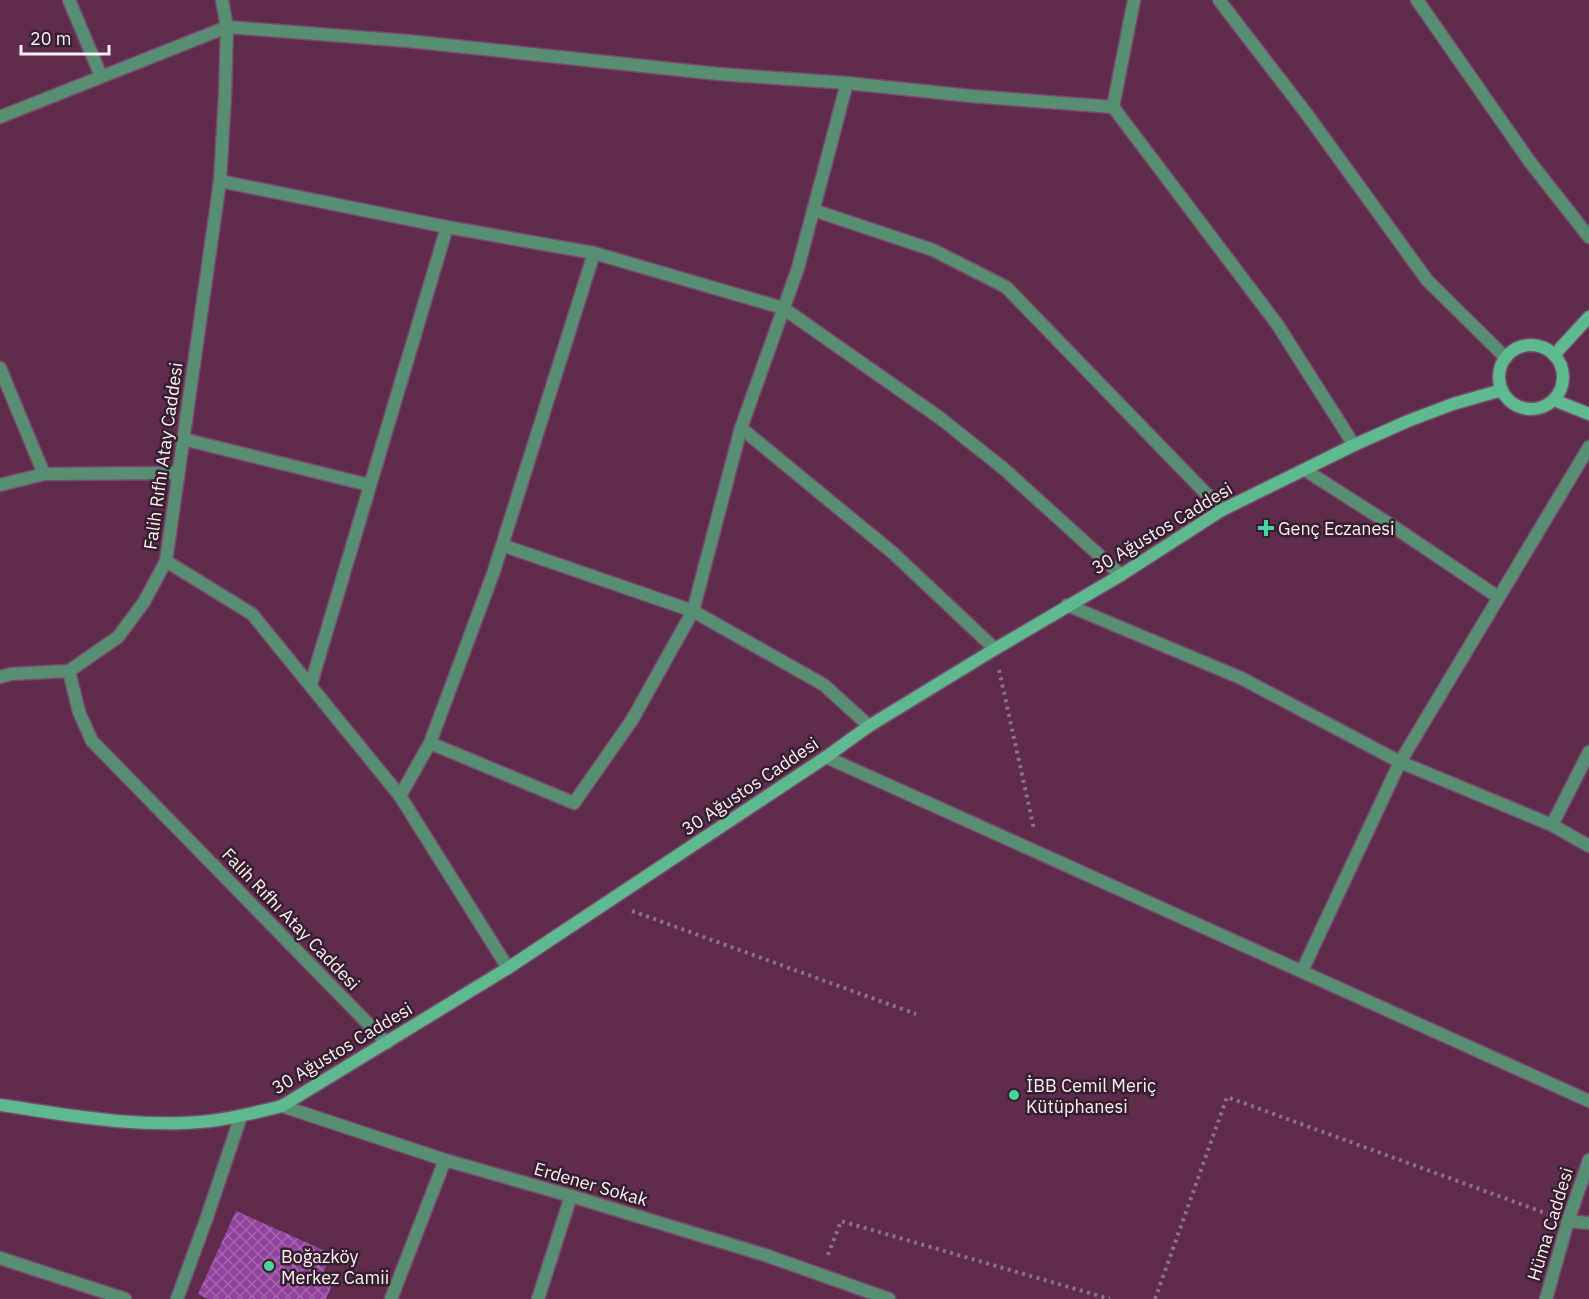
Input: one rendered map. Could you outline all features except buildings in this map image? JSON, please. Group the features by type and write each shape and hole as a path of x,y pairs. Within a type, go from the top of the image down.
{"main road":[{"path":"1554,355 1589,317"},
{"path":"1535,345 1545,348 1554,355 1563,372 1563,382 1554,400 1546,406 1526,409 1516,406 1507,399 1499,379 1500,368 1514,350 1535,345"},
{"name":"30 Ağustos Caddesi","path":"0,1105 108,1120 177,1124 241,1116 282,1106 508,968 826,757 869,726 1066,605 1121,575 1222,510 1408,421 1453,404 1502,390"},
{"path":"1554,400 1589,414"}],"street":[{"path":"69,0 101,76"},
{"name":"Falih Rıfhı Atay Caddesi","path":"222,0 227,27 220,180 166,561 144,602 118,637 69,671 79,712 92,741 387,1043"},
{"path":"1134,0 1113,107 1277,324 1354,445"},
{"path":"1219,0 1306,113 1427,280 1506,358"},
{"path":"1417,0 1530,162 1589,237"},
{"path":"0,117 227,27 408,41 719,74 1113,107"},
{"path":"430,743 574,803 632,720 693,611 741,428 798,268 847,83"},
{"path":"220,180 447,227 594,253 783,308 940,418 1004,469 1121,575"},
{"path":"813,210 933,250 1006,287 1222,510"},
{"path":"310,684 447,227"},
{"path":"400,796 430,743 494,571 594,253"},
{"path":"0,368 44,474"},
{"path":"741,428 893,553 995,649"},
{"path":"183,439 369,485"},
{"path":"1302,971 1400,762 1589,447"},
{"path":"1305,470 1498,597"},
{"path":"0,485 44,474 178,473"},
{"path":"502,545 693,611 824,685 869,726"},
{"path":"166,561 252,614 400,796 508,968"},
{"path":"1066,605 1241,678 1400,762 1552,825 1589,846"},
{"path":"0,677 11,674 69,671"},
{"path":"1552,825 1589,752"},
{"path":"826,757 1589,1101"},
{"name":"Erdener Sokak","path":"282,1106 445,1160 765,1254 889,1299"},
{"path":"177,1299 241,1116"},
{"path":"391,1299 445,1160"},
{"name":"Hüma Caddesi","path":"1546,1299 1568,1221 1589,1160"},
{"path":"538,1299 571,1196"},
{"path":"1568,1221 1589,1223"},
{"path":"0,1258 125,1299"}],"path":[{"path":"995,649 1040,853"},
{"path":"608,902 916,1014"},
{"path":"1155,1299 1227,1097 1568,1221"},
{"path":"821,1275 841,1221 1110,1299"}],"place":[{"name":"Genç Eczanesi","path":"1266,528"},
{"name":"İBB Cemil Meriç Kütüphanesi","path":"1014,1095"},
{"name":"Boğazköy Merkez Camii","path":"269,1266"}]}
